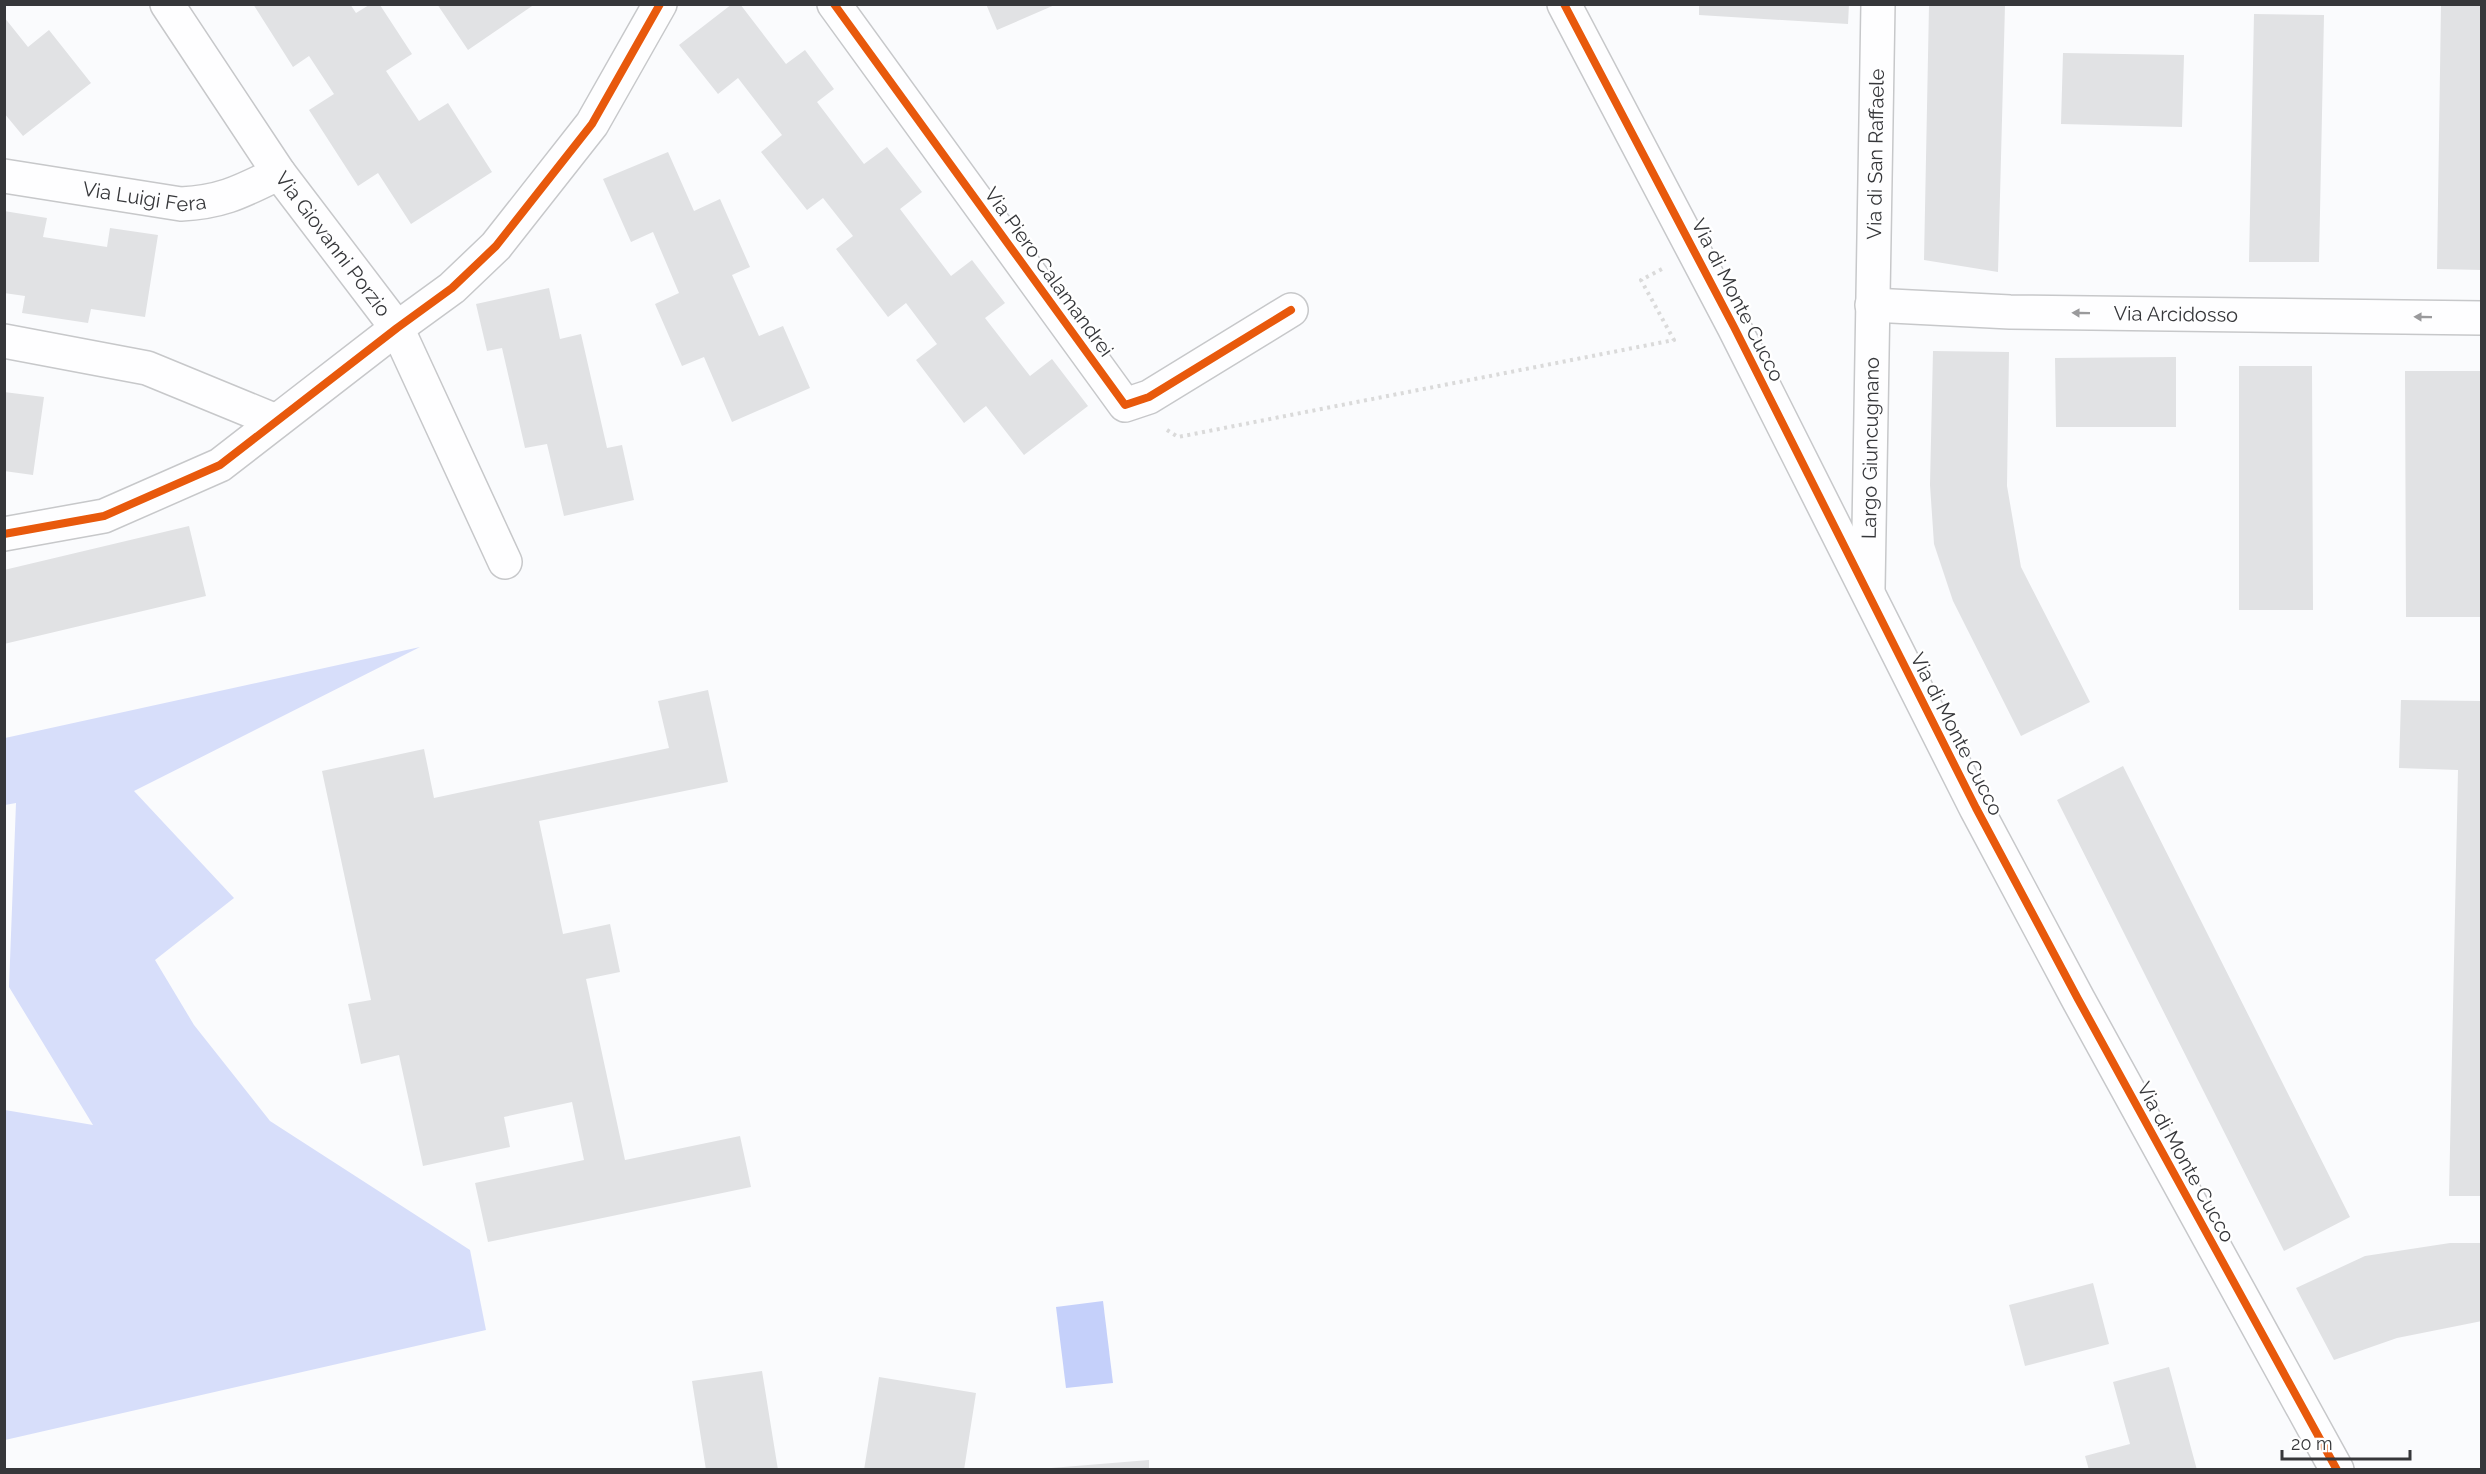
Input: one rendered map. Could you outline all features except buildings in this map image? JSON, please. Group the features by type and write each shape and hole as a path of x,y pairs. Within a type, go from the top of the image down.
{"street":[{"name":"Via Giovanni Porzio","path":"167,4 279,173 397,328 505,562"},
{"path":"4,534 104,516 220,465 397,328 453,288 496,246 592,124 660,4"},
{"name":"Via Piero Calamandrei","path":"834,4 1125,405"},
{"name":"Via di Monte Cucco","path":"1564,4 1694,252 1976,808 2078,999 2337,1470"},
{"name":"Via di San Raffaele","path":"1872,305 1878,4"},
{"name":"Via Luigi Fera","path":"4,176 181,204 205,203 228,198 279,173"},
{"name":"Via Arcidosso","path":"1872,305 2010,312 2481,318"},
{"name":"Largo Giuncugnano","path":"1868,593 1872,305"},
{"path":"1125,405 1149,397 1291,310"},
{"path":"4,341 147,368 276,421"}],"path":[{"path":"1125,405 1178,437 1674,340 1641,280 1694,252"}],"shaded area":[{"path":"420,647 134,791 234,898 155,960 194,1025 270,1121 470,1250 486,1330 5,1440 5,1110 93,1125 9,987 16,803 5,805 5,738"},
{"path":"1103,1301 1113,1383 1066,1388 1056,1307"}],"cycle path":[{"path":"4,534 104,516 220,465 452,288 496,246 592,124 660,4"},
{"path":"834,4 1125,405 1149,397 1291,310"},
{"path":"1564,4 1734,327 1976,808 2078,999 2337,1470"}]}
